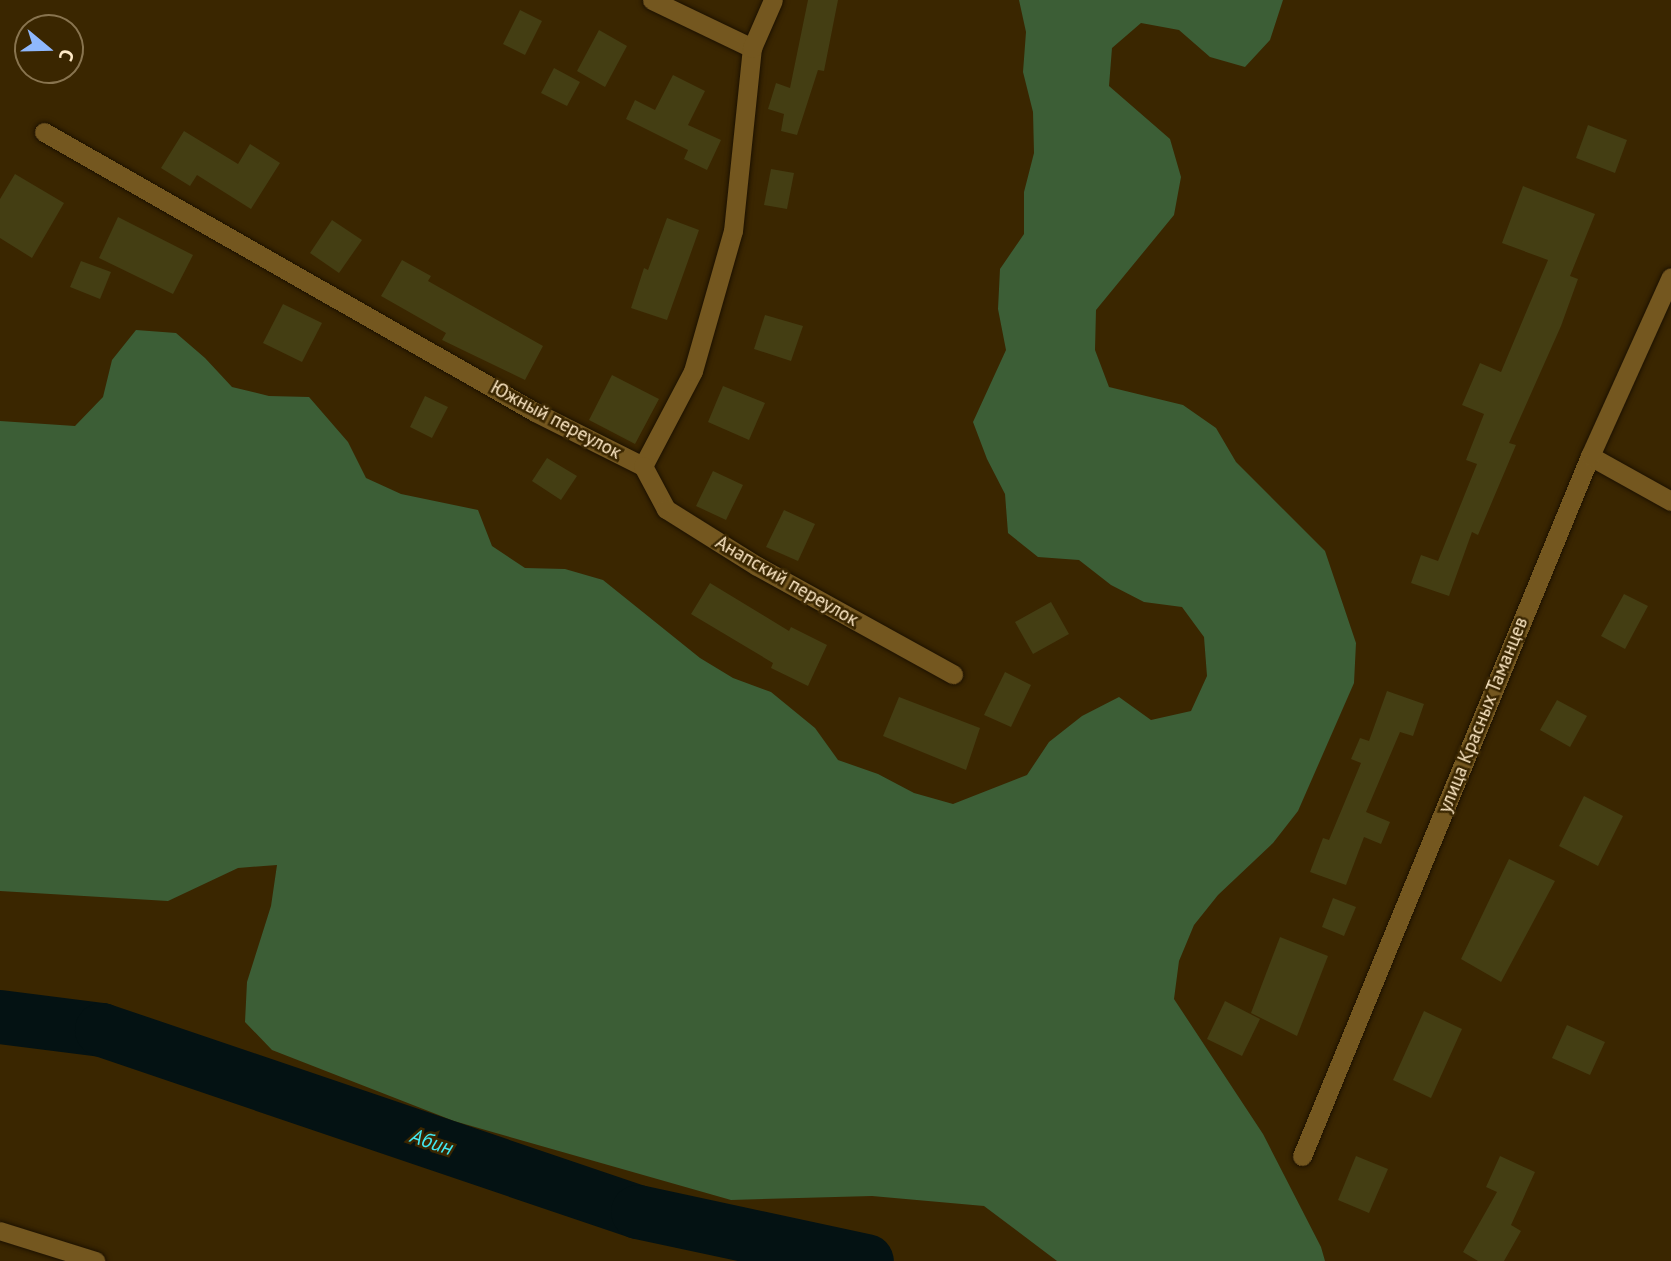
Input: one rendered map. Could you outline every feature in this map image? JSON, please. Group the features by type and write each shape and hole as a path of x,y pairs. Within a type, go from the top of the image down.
{"street":[{"path":"652,0 752,48"},
{"name":"Южный переулок","path":"44,132 535,412 643,466 694,371 733,230 752,48 773,0"},
{"name":"улица Красных Таманцев","path":"1302,1156 1590,456 1671,277"},
{"path":"1590,456 1671,501"},
{"name":"Анапский переулок","path":"643,466 666,509 757,566 953,674"}],"lane":[{"path":"0,1231 96,1261"}],"green space":[{"path":"1019,0 1283,0 1270,40 1245,67 1210,57 1179,30 1141,23 1112,48 1109,86 1170,139 1181,177 1174,215 1096,310 1095,350 1109,387 1183,405 1216,428 1236,462 1325,551 1356,643 1354,683 1298,811 1273,843 1218,895 1194,925 1179,961 1174,999 1263,1134 1321,1247 1325,1261 1057,1261 984,1206 872,1196 731,1200 454,1121 272,1050 245,1022 247,982 271,906 277,865 238,868 168,901 0,891 0,421 75,426 103,397 112,360 136,330 176,333 205,358 232,387 269,396 309,397 348,442 366,478 401,494 478,510 492,546 525,568 565,569 603,580 700,658 733,678 771,692 815,728 838,760 878,774 914,793 953,804 1027,775 1049,742 1082,716 1119,697 1151,720 1191,711 1207,676 1204,637 1182,607 1144,602 1111,585 1079,560 1038,557 1008,533 1005,494 987,459 973,422 1006,350 998,309 1000,269 1024,234 1024,192 1034,153 1033,112 1023,72 1026,32"}],"building":[{"path":"808,0 838,0 824,71 818,70 797,135 781,131 784,114 768,109 776,83 790,88"},
{"path":"520,10 542,21 525,55 503,44"},
{"path":"599,30 627,46 605,87 577,71"},
{"path":"554,68 580,82 567,106 541,93"},
{"path":"673,75 705,91 688,125 721,140 707,170 684,159 688,150 626,119 635,100 655,110"},
{"path":"1588,125 1627,140 1615,173 1576,158"},
{"path":"184,131 238,164 250,144 280,163 251,209 197,175 190,186 161,168"},
{"path":"771,169 794,173 787,209 764,205"},
{"path":"15,174 64,203 32,258 0,238 0,199"},
{"path":"1523,186 1595,214 1570,276 1578,279 1561,326 1509,443 1516,445 1478,535 1472,532 1449,596 1411,583 1421,555 1438,561 1477,464 1466,460 1484,414 1462,405 1480,363 1501,372 1548,260 1502,243"},
{"path":"118,217 193,255 173,294 99,258"},
{"path":"667,218 699,230 667,320 631,308 644,268 648,270"},
{"path":"332,220 362,240 339,273 310,253"},
{"path":"402,260 431,276 428,281 543,346 525,380 442,340 446,333 381,296"},
{"path":"81,261 111,272 100,299 70,287"},
{"path":"283,304 322,323 302,362 263,343"},
{"path":"765,315 803,326 791,361 754,349"},
{"path":"612,375 659,399 635,444 589,420"},
{"path":"723,386 765,403 749,440 708,422"},
{"path":"425,396 448,407 432,438 410,427"},
{"path":"547,458 577,476 561,500 532,481"},
{"path":"713,471 743,485 726,520 696,506"},
{"path":"784,510 815,524 798,561 766,547"},
{"path":"710,583 789,631 791,627 827,645 808,686 771,668 773,663 691,614"},
{"path":"1624,594 1648,606 1625,649 1601,636"},
{"path":"1051,602 1069,634 1033,654 1015,622"},
{"path":"1005,672 1031,685 1011,727 984,715"},
{"path":"1387,691 1424,704 1413,736 1400,732 1366,812 1390,822 1381,844 1364,837 1346,885 1310,872 1323,838 1329,840 1361,763 1351,759 1360,738 1369,741"},
{"path":"899,697 980,728 966,770 883,736"},
{"path":"1557,700 1587,716 1570,747 1540,730"},
{"path":"1584,796 1623,816 1598,866 1559,846"},
{"path":"1509,859 1555,881 1501,982 1461,959"},
{"path":"1333,898 1356,907 1344,936 1322,927"},
{"path":"1280,937 1328,956 1297,1036 1251,1013"},
{"path":"1225,1001 1260,1019 1242,1056 1207,1039"},
{"path":"1424,1011 1462,1029 1431,1098 1393,1080"},
{"path":"1567,1025 1605,1042 1590,1075 1552,1058"},
{"path":"1356,1156 1388,1169 1369,1213 1338,1200"},
{"path":"1500,1156 1535,1172 1511,1225 1521,1231 1504,1261 1478,1261 1463,1252 1497,1192 1486,1187"}],"waterway":[{"name":"Абин","path":"0,1017 102,1030 638,1212 867,1261"}]}
